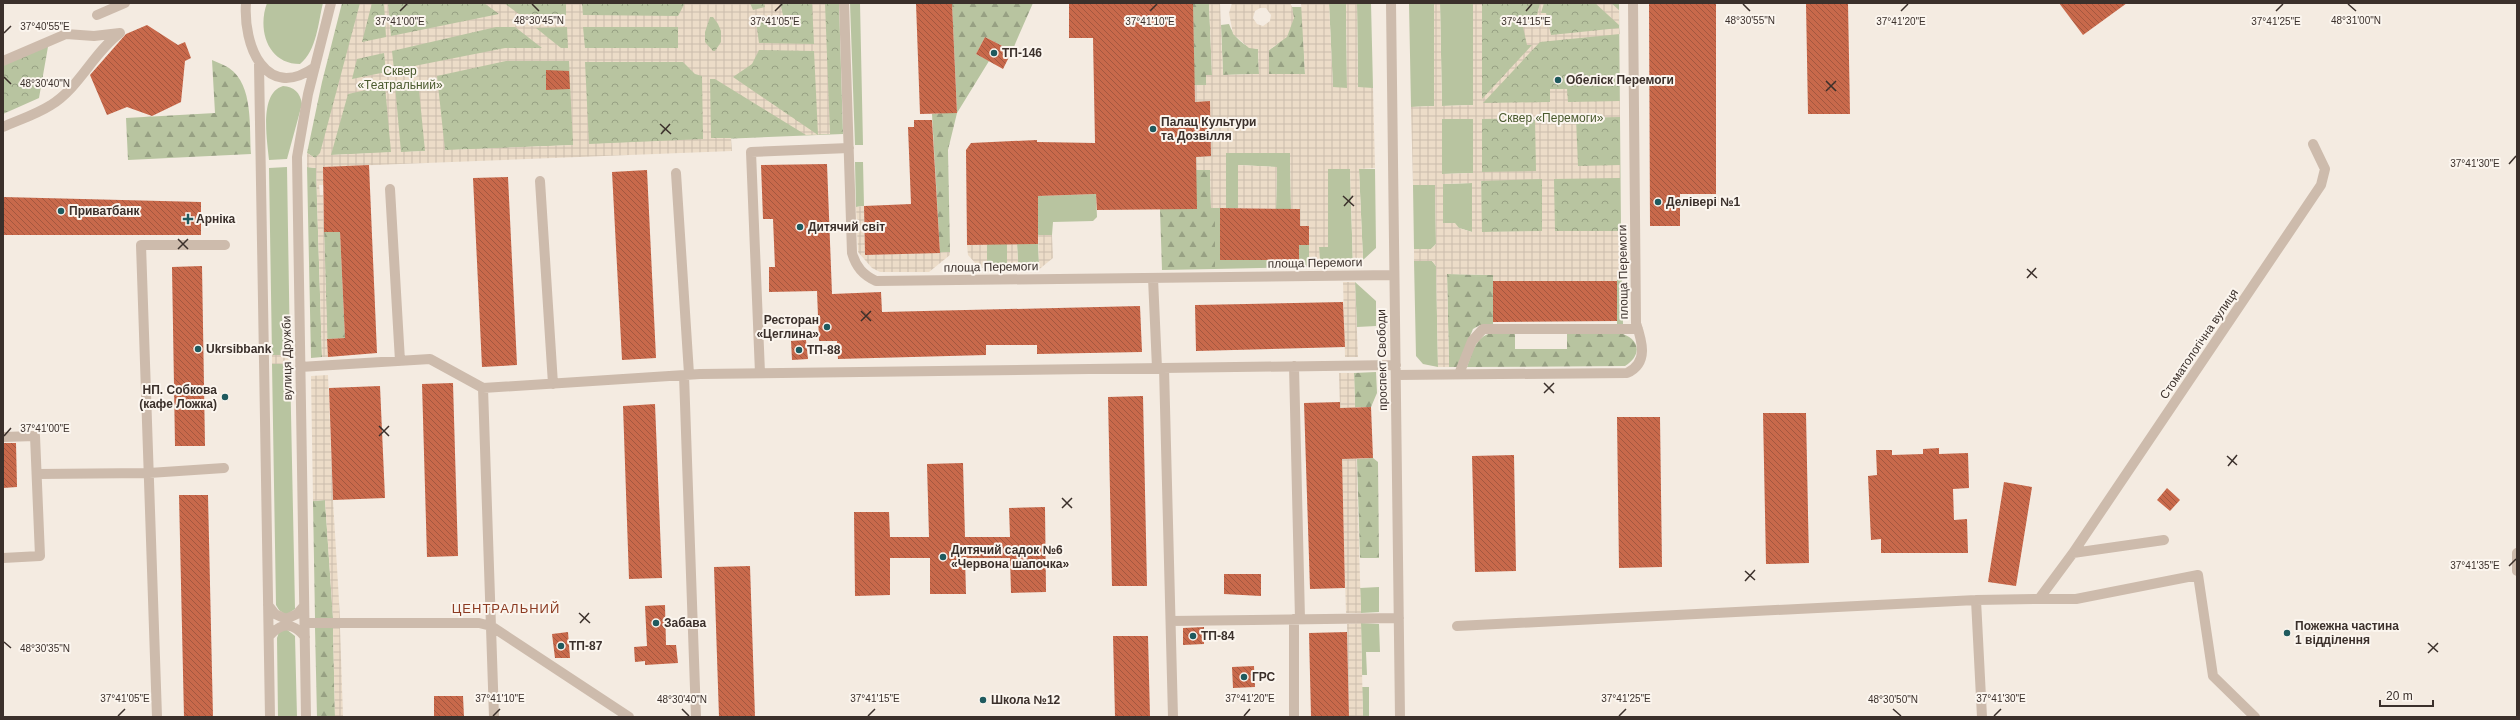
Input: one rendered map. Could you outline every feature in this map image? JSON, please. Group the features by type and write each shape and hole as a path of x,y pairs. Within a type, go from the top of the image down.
{"street":[{"path":"97,15 125,3"},
{"path":"238,3 245,19 250,45 259,64 274,75 290,79 301,77 315,67"},
{"path":"245,19 246,3"},
{"name":"вулиця Дружби","path":"306,717 297,157 315,67 331,3"},
{"name":"площа Перемоги","path":"844,3 852,253 856,265 867,277 876,281 1394,275"},
{"name":"проспект Свободи","path":"1391,3 1400,717"},
{"name":"площа Перемоги","path":"483,388 686,374 760,373 1294,366 1459,374 1627,373 1634,370 1642,358 1643,351 1636,323 1633,3"},
{"path":"3,61 66,34 94,36 120,33 109,42 67,91 52,105 3,127"},
{"name":"вулиця Дружби","path":"259,64 270,717"},
{"name":"Стоматологічна вулиця","path":"2040,599 2073,553 2321,185 2325,169 2313,144"},
{"path":"760,373 751,152 849,148"},
{"path":"676,173 686,374 696,717"},
{"path":"540,181 553,384"},
{"path":"390,189 400,361"},
{"path":"157,717 141,245 226,245"},
{"path":"1153,278 1160,368 1171,621 1173,717"},
{"path":"1459,374 1472,341 1483,329 1638,329"},
{"path":"300,367 430,359 483,388 494,717"},
{"path":"1294,366 1297,619 1294,717"},
{"path":"3,437 35,436 40,556 3,558"},
{"path":"37,474 149,473 224,468"},
{"path":"2073,553 2164,540"},
{"path":"2517,553 2517,571"},
{"path":"1457,626 1976,600 2076,599 2198,575 2213,676 2255,717"},
{"path":"1976,600 1982,717"},
{"path":"268,605 275,614 286,619 297,614 304,606"},
{"path":"1171,621 1399,618"},
{"path":"305,623 479,623 491,626 629,717"},
{"path":"269,636 282,625 288,624 299,630 305,637"}],"green space":[{"path":"267,3 323,3 313,44 306,58 300,64 289,62 280,58 273,52 268,44 263,24"},
{"name":"Сквер «Театральний»","path":"342,3 839,3 843,134 331,155 315,158 307,153 322,82"},
{"path":"850,3 860,3 863,145 855,145"},
{"path":"952,3 1033,3 1012,51 985,37 976,54 989,61 957,113 948,150 950,252 940,253 932,114 957,112"},
{"path":"1193,3 1209,3 1212,75 1206,85 1194,85"},
{"path":"1329,3 1346,3 1347,88 1333,88"},
{"path":"1357,3 1371,3 1373,88 1358,88"},
{"path":"1409,3 1434,3 1434,106 1411,107"},
{"path":"1440,3 1473,3 1473,105 1442,106"},
{"name":"Сквер «Перемоги»","path":"1482,3 1619,3 1621,231 1481,232"},
{"path":"1292,7 1302,7 1305,74 1269,74 1269,50 1279,42 1287,32 1290,26"},
{"path":"1229,24 1234,34 1240,41 1248,46 1258,49 1259,74 1223,75 1221,25"},
{"path":"49,41 39,98 3,114 3,63"},
{"path":"212,60 229,68 243,85 249,108 251,154 128,160 126,118 215,113"},
{"path":"283,86 296,91 300,96 302,104 287,159 269,160 266,129 267,107 275,90"},
{"path":"1442,119 1473,119 1473,173 1442,174"},
{"path":"1226,153 1290,153 1291,209 1276,209 1277,167 1239,165 1238,208 1226,208"},
{"path":"855,162 863,162 864,206 856,207"},
{"path":"287,167 290,355 272,355 269,168"},
{"path":"307,167 316,168 322,357 311,358"},
{"path":"1328,168 1350,169 1353,267 1320,267 1319,247 1328,247"},
{"path":"1359,169 1375,169 1376,248 1363,260"},
{"path":"1196,170 1210,170 1211,207 1215,208 1215,269 1162,270 1160,209"},
{"path":"1472,183 1472,232 1443,223 1443,184"},
{"path":"1435,184 1436,244 1431,249 1414,249 1413,185"},
{"path":"1096,194 1097,217 1093,221 1053,222 1052,235 1038,235 1038,196"},
{"path":"1215,208 1220,208 1220,260 1299,260 1299,245 1309,245 1309,267 1215,269"},
{"path":"324,232 340,232 345,338 327,339"},
{"path":"987,244 1007,244 1007,263 987,264"},
{"path":"1017,244 1038,244 1039,263 1018,263"},
{"path":"1414,261 1432,261 1436,266 1438,367 1423,364 1416,356"},
{"path":"1447,274 1493,275 1493,325 1480,325 1473,329 1457,367 1449,367"},
{"path":"1617,278 1622,279 1623,324 1617,324"},
{"path":"1355,282 1376,301 1376,326 1357,327"},
{"path":"1488,334 1515,334 1515,349 1567,349 1567,334 1623,334 1633,341 1637,349 1634,358 1625,366 1467,367 1472,352 1477,344"},
{"path":"272,364 290,364 295,609 286,615 279,610 276,605"},
{"path":"1376,372 1377,393 1371,407 1355,407 1354,373"},
{"path":"1373,458 1378,462 1379,558 1360,558 1357,459"},
{"path":"325,500 333,618 315,618 313,501"},
{"path":"1379,587 1379,612 1361,613 1360,588"},
{"path":"1361,623 1379,624 1380,652 1366,652 1367,675 1362,675"},
{"path":"315,628 333,628 335,717 317,717"},
{"path":"286,629 295,636 297,717 278,717 277,638 279,632"},
{"path":"1362,687 1369,687 1369,717 1363,717"}],"shaded area":[{"path":"360,3 372,3 362,42 386,37 384,3 388,3 391,36 499,14 484,3 504,3 519,14 566,15 566,3 582,3 583,15 678,16 685,3 750,3 753,10 765,7 764,3 780,3 784,19 775,21 775,26 769,28 767,19 756,21 759,43 814,44 812,3 825,3 830,134 818,135 814,51 759,50 752,64 733,77 817,135 806,135 715,79 710,79 711,138 731,138 732,151 323,167 324,185 319,185 320,195 323,195 328,357 322,357 316,168 307,167 307,153 315,158 320,153","holes":["710,17 713,17 721,31 721,42 715,51 713,51 705,42 705,32","496,27 515,27 542,48 505,48 394,70 392,51","567,27 568,48 561,48 536,28","583,27 678,27 678,48 585,48","384,53 386,72 352,79 357,59","506,61 569,61 573,145 445,150 437,76","585,62 683,62 695,74 702,76 703,139 589,144","418,80 425,151 401,152 395,85","385,86 391,152 331,155 348,94"]},
{"path":"1209,3 1220,3 1223,75 1259,74 1258,49 1249,48 1233,34 1229,13 1232,3 1290,3 1294,18 1287,37 1269,50 1269,74 1305,74 1301,3 1329,3 1333,87 1347,88 1346,3 1357,3 1358,87 1373,88 1375,168 1359,169 1363,260 1356,267 1353,267 1350,169 1328,169 1328,247 1319,247 1320,267 1309,267 1309,226 1300,226 1300,209 1291,209 1290,153 1226,153 1226,208 1211,208 1210,170 1196,170 1195,156 1211,156 1210,102 1195,102 1194,85 1206,85 1206,75 1212,75","holes":["1260,8 1266,8 1271,15 1270,21 1263,26 1257,24 1253,18 1255,11"]},
{"path":"1434,3 1440,3 1442,106 1473,105 1473,3 1482,3 1482,99 1532,45 1527,45 1521,18 1537,15 1540,3 1544,3 1541,13 1546,13 1551,35 1619,28 1620,34 1540,42 1483,103 1550,102 1550,89 1567,89 1568,102 1620,101 1620,117 1576,118 1578,166 1620,165 1620,178 1554,179 1555,231 1621,231 1622,279 1617,278 1617,281 1493,281 1493,275 1447,274 1449,367 1438,367 1436,266 1432,261 1414,261 1414,249 1431,249 1436,244 1435,185 1413,185 1411,107 1434,106","holes":["1535,118 1536,171 1482,172 1482,119","1442,119 1473,119 1473,173 1442,174","1542,179 1542,231 1482,232 1481,181","1472,183 1472,232 1459,228 1455,223 1443,223 1443,184"]},
{"path":"1595,3 1611,3 1619,10 1619,25"},
{"path":"1238,165 1277,167 1276,209 1238,208"},
{"path":"864,206 865,255 950,252 950,255 929,272 880,272 872,268 858,252 856,207"},
{"path":"1038,235 1052,235 1053,258 1037,271 989,272 976,264 968,255 967,245 987,244 987,263 1007,263 1007,244 1017,244 1018,263 1039,263"},
{"path":"1343,282 1355,282 1358,357 1345,357"},
{"path":"272,355 290,355 290,364 272,364"},
{"path":"1339,373 1354,373 1361,613 1346,613"},
{"path":"328,375 340,618 333,618 325,500 313,501 311,376"},
{"path":"1361,623 1363,717 1349,717 1347,624"},
{"path":"333,628 340,628 343,717 335,717"}],"building":[{"path":"916,3 952,3 957,113 920,114"},
{"name":"Палац Культури та Дозвілля","path":"1069,3 1193,3 1195,102 1210,101 1211,156 1196,157 1197,209 1097,210 1096,194 1038,196 1038,244 967,245 966,150 971,143 1037,140 1037,142 1095,143 1093,38 1069,38"},
{"path":"1649,3 1716,3 1716,194 1680,194 1680,226 1650,226"},
{"path":"1806,3 1848,3 1850,114 1808,114"},
{"path":"2059,3 2127,3 2083,35"},
{"path":"147,25 178,45 185,42 191,58 185,61 181,102 152,116 127,107 107,115 90,75 126,34"},
{"name":"ТП-146","path":"985,37 1012,51 1003,69 976,54"},
{"path":"546,70 569,71 570,89 546,90"},
{"path":"914,120 932,120 940,253 865,255 864,206 911,204 908,127 914,127"},
{"path":"827,164 832,294 881,292 882,312 1140,306 1142,352 1037,354 1037,345 986,345 986,355 838,359 837,341 819,341 817,291 769,292 769,267 775,267 773,219 763,219 761,165"},
{"path":"369,165 377,353 328,357 327,339 345,338 340,232 324,232 323,167"},
{"path":"647,170 656,358 622,360 612,172"},
{"path":"508,177 517,365 482,367 473,178"},
{"path":"3,197 201,202 201,235 3,235"},
{"path":"1220,208 1300,209 1300,226 1309,226 1309,245 1299,245 1299,260 1220,260"},
{"path":"202,266 205,446 175,446 172,267"},
{"path":"1493,281 1617,281 1617,321 1493,322"},
{"path":"1343,302 1345,347 1196,351 1195,305"},
{"name":"ТП-88","path":"806,340 808,359 792,360 791,341"},
{"path":"453,383 458,556 427,557 422,384"},
{"path":"380,386 385,498 333,500 329,388"},
{"path":"1143,396 1147,586 1112,586 1108,397"},
{"path":"1340,402 1340,408 1371,407 1373,458 1342,459 1345,588 1310,589 1304,403"},
{"path":"655,404 662,578 629,579 623,406"},
{"path":"1763,413 1806,413 1809,563 1766,564"},
{"path":"1617,417 1660,417 1662,567 1619,568"},
{"path":"3,443 16,443 17,487 3,488"},
{"path":"1939,448 1939,454 1968,453 1969,488 1953,489 1954,520 1967,519 1968,553 1881,553 1881,539 1871,540 1868,476 1877,475 1876,450 1892,450 1892,455 1923,454 1923,449"},
{"path":"1514,455 1516,571 1475,572 1472,456"},
{"path":"963,463 965,537 1010,537 1009,508 1045,507 1046,592 1011,593 1010,558 965,558 966,594 930,594 930,558 890,558 890,595 855,596 854,512 889,512 890,537 929,537 927,464"},
{"path":"2004,482 2032,487 2016,586 1988,582"},
{"path":"2167,488 2180,500 2170,511 2157,500"},
{"path":"179,495 208,495 213,717 184,717"},
{"path":"750,566 755,717 719,717 714,567"},
{"path":"1224,574 1261,574 1261,596 1224,594"},
{"path":"665,605 666,645 676,645 678,663 645,665 645,661 635,662 634,647 647,646 645,606"},
{"name":"ТП-84","path":"1204,627 1204,644 1183,645 1183,628"},
{"name":"ТП-87","path":"568,632 570,658 555,658 552,634"},
{"path":"1347,632 1349,717 1311,717 1309,633"},
{"path":"1113,636 1148,636 1150,717 1115,717"},
{"name":"ГРС","path":"1254,666 1255,687 1233,688 1232,667"},
{"path":"434,696 463,696 464,717 434,717"}],"place":[{"name":"ТП-146","path":"994,53"},
{"name":"Обеліск Перемоги","path":"1558,80"},
{"name":"Палац Культури та Дозвілля","path":"1153,129"},
{"name":"Делівері №1","path":"1658,202"},
{"name":"Приватбанк","path":"61,211"},
{"name":"Арніка","path":"188,219"},
{"name":"Дитячий світ","path":"800,227"},
{"name":"Ресторан «Цеглина»","path":"827,327"},
{"name":"Ukrsibbank","path":"198,349"},
{"name":"ТП-88","path":"799,350"},
{"name":"НП. Собкова (кафе Ложка)","path":"225,397"},
{"name":"Дитячий садок №6 «Червона шапочка»","path":"943,557"},
{"name":"Забава","path":"656,623"},
{"name":"Пожежна частина 1 відділення","path":"2287,633"},
{"name":"ТП-84","path":"1193,636"},
{"name":"ТП-87","path":"561,646"},
{"name":"ГРС","path":"1244,677"},
{"name":"Школа №12","path":"983,700"}],"district":[{"name":"ЦЕНТРАЛЬНИЙ","path":"506,608"}]}
